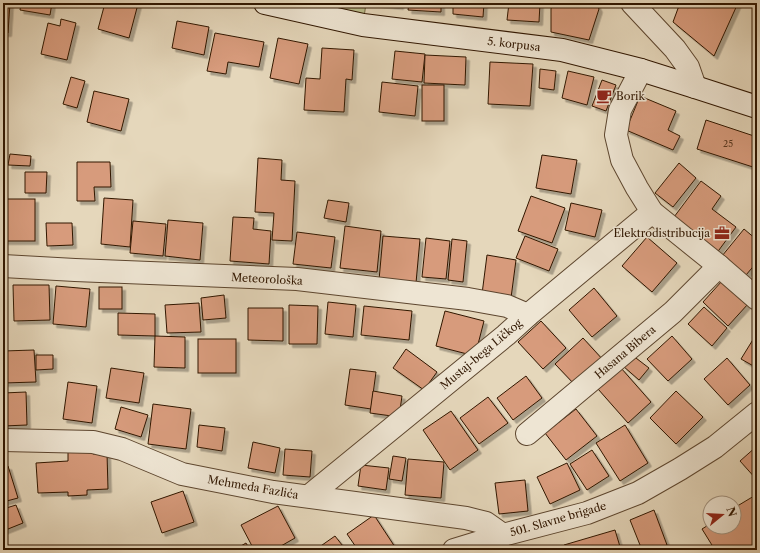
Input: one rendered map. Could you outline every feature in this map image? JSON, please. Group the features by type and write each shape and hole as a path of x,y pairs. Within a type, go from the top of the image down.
{"street":[{"name":"5. korpusa","path":"265,3 363,25 562,50 641,70 757,106"},
{"path":"632,3 675,49 688,67 695,86"},
{"path":"641,70 620,110 616,135 622,160 652,212 757,299"},
{"name":"Mustaj-bega Ličkog","path":"309,496 506,335 652,212"},
{"name":"Meteorološka","path":"3,266 296,279 507,306 528,315"},
{"name":"Hasana Bibera","path":"527,434 673,312 719,266"},
{"name":"501. Slavne brigade","path":"454,550 503,535 587,513 638,493 680,470 715,447 757,413"},
{"name":"Mehmeda Fazlića","path":"3,440 93,442 122,449 182,474 273,492 466,518 486,523 503,535"}],"green space":[{"path":"265,3 366,3 363,25"}],"building":[{"path":"3,3 10,3 8,33 3,33"},
{"path":"21,3 52,3 50,15 20,10"},
{"path":"105,3 138,4 129,38 98,29"},
{"path":"370,3 400,3 400,6"},
{"path":"409,3 441,3 441,12 408,10"},
{"path":"453,3 484,3 483,17 453,14"},
{"path":"509,3 540,3 539,22 507,20"},
{"path":"552,3 596,3 599,9 589,40 551,32"},
{"path":"680,3 738,3 714,56 673,22"},
{"path":"61,19 76,23 67,60 41,54 48,23 60,26"},
{"path":"177,21 209,27 204,55 172,48"},
{"path":"215,33 264,42 259,67 228,62 226,74 207,71"},
{"path":"278,38 308,44 299,84 270,78"},
{"path":"322,48 354,50 352,80 346,79 344,112 304,110 306,78 320,79"},
{"path":"395,51 425,54 422,82 392,79"},
{"path":"425,55 466,57 465,85 424,83"},
{"path":"490,62 533,64 530,106 488,104"},
{"path":"540,69 556,71 554,90 539,88"},
{"path":"568,71 594,77 587,105 562,98"},
{"path":"71,77 85,81 77,108 63,104"},
{"name":"Borik","path":"602,80 616,85 606,111 592,106"},
{"path":"382,82 418,86 415,116 379,112"},
{"path":"422,85 444,85 444,121 422,121"},
{"path":"94,91 129,99 121,131 87,122"},
{"path":"640,96 676,111 668,130 680,136 673,150 626,130"},
{"path":"706,120 757,137 756,168 697,149"},
{"path":"10,154 31,156 30,166 8,165"},
{"path":"542,155 577,160 571,194 536,188"},
{"path":"258,158 282,160 281,180 295,181 292,241 272,240 274,213 255,212"},
{"path":"77,162 110,162 111,187 94,187 95,201 77,201"},
{"path":"679,163 696,178 673,207 655,193"},
{"path":"25,172 47,172 46,193 25,193"},
{"path":"701,181 721,196 712,209 736,227 716,254 671,221"},
{"path":"531,196 565,208 552,243 518,231"},
{"path":"104,198 133,200 130,247 101,244"},
{"path":"3,199 35,199 35,241 3,241"},
{"path":"328,200 349,203 346,222 324,218"},
{"path":"571,203 602,210 595,237 565,230"},
{"path":"233,217 254,218 253,229 271,231 269,264 230,261"},
{"path":"168,220 203,223 200,260 165,256"},
{"path":"133,221 166,224 163,256 130,253"},
{"path":"46,223 72,223 73,245 47,246"},
{"path":"345,226 381,231 377,272 340,268"},
{"path":"744,229 757,240 757,262 746,275 722,256"},
{"path":"297,232 335,237 331,268 293,264"},
{"path":"383,236 420,239 416,283 379,280"},
{"path":"525,236 558,249 549,271 516,258"},
{"path":"647,237 677,263 652,292 622,266"},
{"path":"426,238 450,241 446,279 422,277"},
{"path":"452,239 467,241 463,282 448,280"},
{"path":"487,255 516,260 511,298 482,294"},
{"path":"722,281 748,304 728,326 703,302"},
{"path":"13,285 49,285 50,320 14,321"},
{"path":"56,286 90,289 86,327 53,324"},
{"path":"99,287 122,287 122,309 99,309"},
{"path":"594,288 617,316 592,337 569,310"},
{"path":"224,295 226,318 203,320 201,298"},
{"path":"328,302 356,305 353,337 325,334"},
{"path":"199,303 201,332 167,333 165,305"},
{"path":"289,305 318,306 317,344 289,344"},
{"path":"364,306 412,311 409,340 361,335"},
{"path":"704,307 727,328 712,346 688,324"},
{"path":"248,308 283,308 283,341 248,340"},
{"path":"445,311 484,321 475,356 436,346"},
{"path":"118,313 155,314 155,336 118,335"},
{"path":"541,321 566,348 543,369 518,342"},
{"path":"757,333 757,368 741,359"},
{"path":"155,336 185,337 185,368 154,367"},
{"path":"672,336 692,359 668,381 647,359"},
{"path":"583,338 604,361 576,386 555,364"},
{"path":"198,339 236,339 236,373 198,373"},
{"path":"406,349 437,372 424,390 393,368"},
{"path":"34,350 36,382 3,383 3,351"},
{"path":"36,355 53,355 53,369 36,370"},
{"path":"632,355 649,368 639,380 623,366"},
{"path":"727,358 750,385 728,405 704,379"},
{"path":"111,368 144,373 139,403 106,398"},
{"path":"621,368 651,402 628,423 598,389"},
{"path":"350,369 376,372 371,409 345,405"},
{"path":"526,376 542,398 513,420 497,398"},
{"path":"68,382 97,386 92,423 63,419"},
{"path":"373,391 402,396 399,417 370,413"},
{"path":"676,391 703,417 676,444 650,418"},
{"path":"26,392 27,425 3,426 3,393"},
{"path":"488,397 508,423 479,444 460,418"},
{"path":"153,404 191,409 186,449 148,444"},
{"path":"121,407 148,415 141,437 115,429"},
{"path":"576,409 597,436 566,460 545,433"},
{"path":"451,411 478,450 450,470 423,430"},
{"path":"199,425 225,428 222,451 197,447"},
{"path":"625,425 648,463 620,481 596,443"},
{"path":"253,442 280,448 275,473 248,468"},
{"path":"757,446 757,480 740,461"},
{"path":"93,448 93,454 107,453 108,489 87,490 87,495 68,496 68,492 38,493 36,463 68,461 68,449"},
{"path":"285,449 312,451 310,477 283,475"},
{"path":"592,450 609,476 587,490 570,464"},
{"path":"393,456 406,458 402,481 389,479"},
{"path":"408,459 444,462 441,498 405,495"},
{"path":"567,463 580,490 550,504 537,477"},
{"path":"361,465 389,468 386,490 358,486"},
{"path":"8,466 18,498 3,502 3,467"},
{"path":"525,480 528,511 499,514 495,483"},
{"path":"183,491 194,522 162,533 151,502"},
{"path":"754,496 757,501 757,550 715,550 706,535 742,535 742,503"},
{"path":"16,505 23,523 3,531 3,509"},
{"path":"278,506 295,538 274,550 234,550 246,543 249,548 252,546 241,525"},
{"path":"654,510 667,545 653,550 642,550 630,520"},
{"path":"374,515 395,547 391,550 358,550 347,534"},
{"path":"615,530 621,550 566,550 564,545"},
{"path":"335,536 346,550 315,550"}],"place":[{"name":"Borik","path":"604,96"},
{"name":"Elektrodistribucija","path":"722,233"}]}
